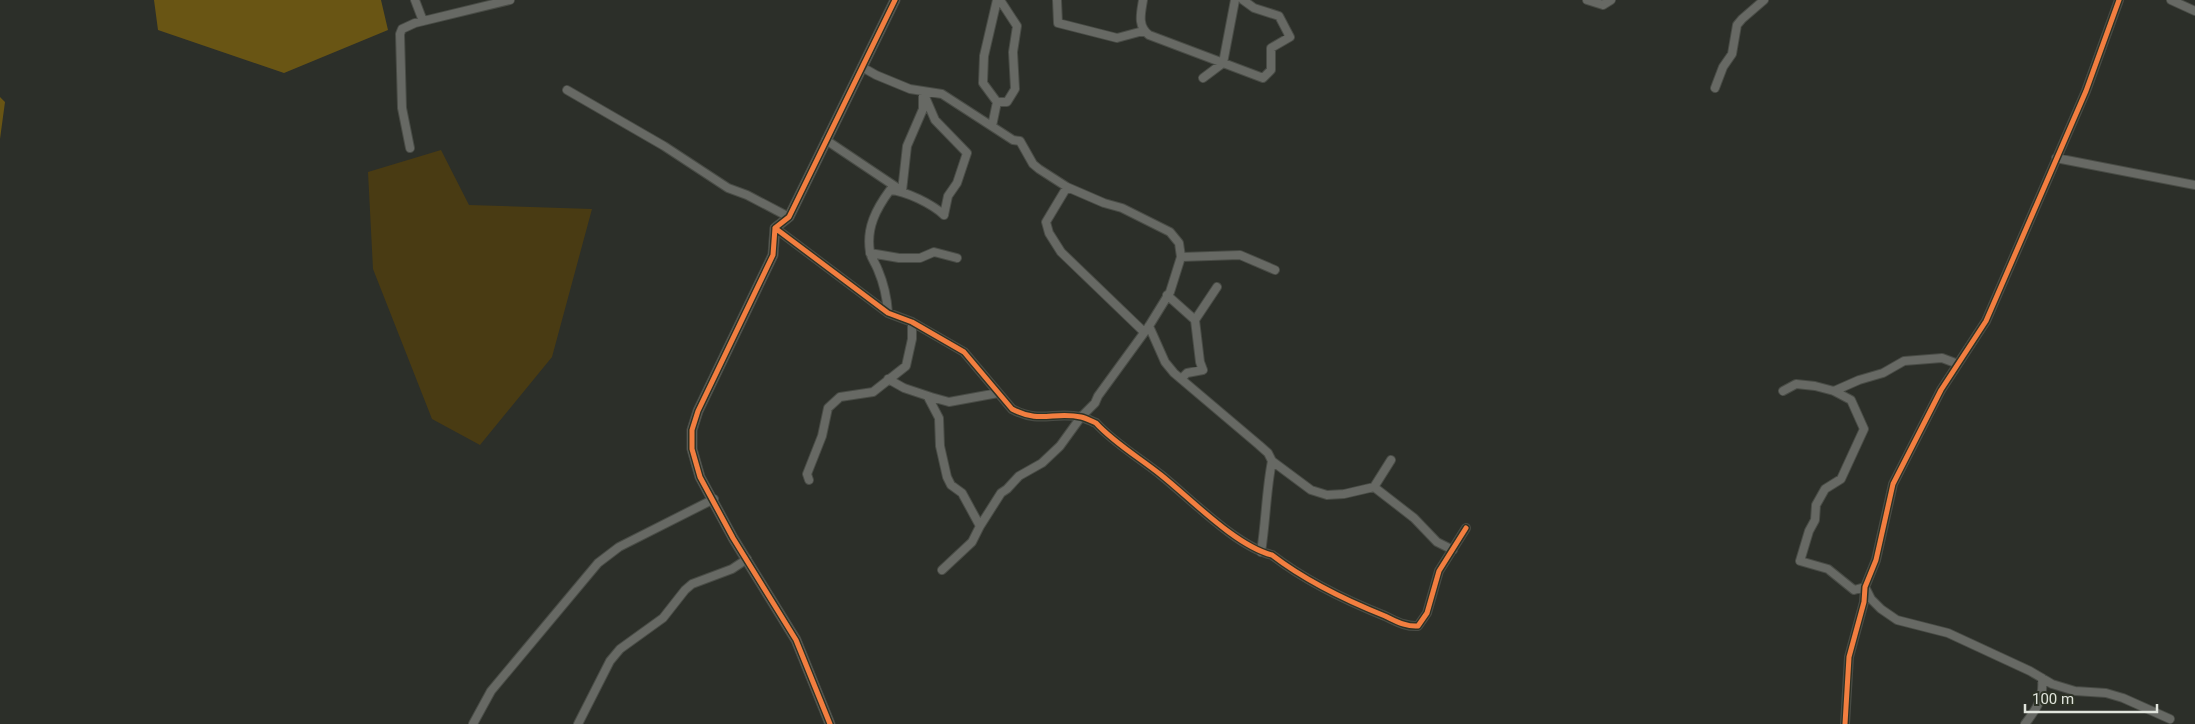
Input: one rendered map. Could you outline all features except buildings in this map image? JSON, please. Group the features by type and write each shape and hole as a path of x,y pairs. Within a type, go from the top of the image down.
{"street":[{"path":"415,0 423,21"},
{"path":"410,148 402,108 400,34 406,26 510,0"},
{"path":"828,720 823,702 796,640 733,538 714,499 700,477 694,461 692,430 698,411 773,255 775,228 789,217 895,0"},
{"path":"996,102 1007,102 1015,89 1013,52 1017,26 998,0"},
{"path":"992,126 996,102 983,83 984,56 998,0"},
{"path":"1057,0 1058,23 1117,38 1143,31 1155,38 1263,78 1272,70 1271,48 1290,37 1279,16 1254,8 1243,0"},
{"path":"1143,0 1140,15 1143,31"},
{"path":"1203,78 1223,63 1235,0"},
{"path":"1587,0 1603,4 1612,0"},
{"path":"1846,724 1849,658 1864,602 1865,586 1876,560 1888,497 1896,476 1941,390 1986,321 2086,91 2120,0"},
{"path":"2171,0 2195,11"},
{"path":"1715,88 1723,67 1732,54 1737,25 1759,2"},
{"path":"862,67 876,75 923,92 942,94 1013,140 1020,141 1033,164 1067,187 1131,212 1170,232 1179,242 1181,257 1167,295 1095,403 1081,417 1060,446 1042,463 1019,476 1001,493 972,542 942,570"},
{"path":"567,90 664,146 728,188 747,194 789,217"},
{"path":"826,140 902,191 937,209 944,215 948,196 957,183 967,153 935,120 923,92"},
{"path":"902,191 907,146 923,109 923,92"},
{"path":"2056,158 2195,185"},
{"path":"1067,187 1046,222 1048,234 1061,252 1146,329 1165,362 1181,379 1259,444 1272,461 1311,490 1327,495 1344,494 1374,487 1391,460"},
{"path":"888,313 887,297 870,253 871,221 879,204 890,190 902,191"},
{"path":"775,228 888,313 912,322 964,352 982,371 1012,409 1022,415 1034,418 1081,417 1096,423 1204,513 1261,552 1272,555 1333,594 1411,627 1418,626 1423,621 1439,571 1466,528"},
{"path":"870,253 899,258 920,258 934,252 957,258"},
{"path":"1181,257 1240,254 1274,270"},
{"path":"1181,379 1187,373 1203,370 1200,362 1195,320 1217,287"},
{"path":"1167,295 1195,320"},
{"path":"809,480 807,474 822,436 828,408 840,397 873,392 906,366 912,339 912,322"},
{"path":"1834,391 1859,380 1883,373 1904,361 1942,358 1958,364"},
{"path":"888,379 904,388 949,402 998,392"},
{"path":"1783,391 1796,384 1834,391 1851,400 1864,429 1841,479 1825,489 1816,505 1815,520 1809,531 1800,561 1828,568 1854,590 1865,586"},
{"path":"931,397 929,400 939,418 940,446 947,477 951,486 962,493 980,526"},
{"path":"1261,552 1265,526 1266,490 1272,461"},
{"path":"1374,487 1414,518 1437,542 1452,550"},
{"path":"473,724 491,691 598,563 619,546 714,499"},
{"path":"578,724 610,661 620,649 663,618 692,584 732,569 747,560"},
{"path":"1865,586 1871,599 1897,620 1948,633 2042,678 2075,691 2098,692 2123,698 2170,719"},
{"path":"2025,724 2039,706 2044,690 2042,678"}],"shaded area":[{"path":"154,0 381,0 388,30 284,73 158,30"},
{"path":"0,97 5,102 0,139"},
{"path":"441,150 469,205 592,209 552,357 480,445 432,419 373,269 368,172"}],"cycle path":[{"path":"830,724 796,640 733,538 700,477 692,449 692,430 698,411 773,255 775,228 789,217 895,0"},
{"path":"1845,724 1849,657 1864,602 1865,587 1876,560 1893,484 1941,390 1986,321 2086,91 2119,0"},
{"path":"775,228 888,313 912,322 964,352 1012,409 1031,416 1063,415 1083,417 1096,423 1229,532 1258,550 1272,555 1313,582 1355,604 1409,626 1418,626 1427,613 1439,571 1466,528"}]}
